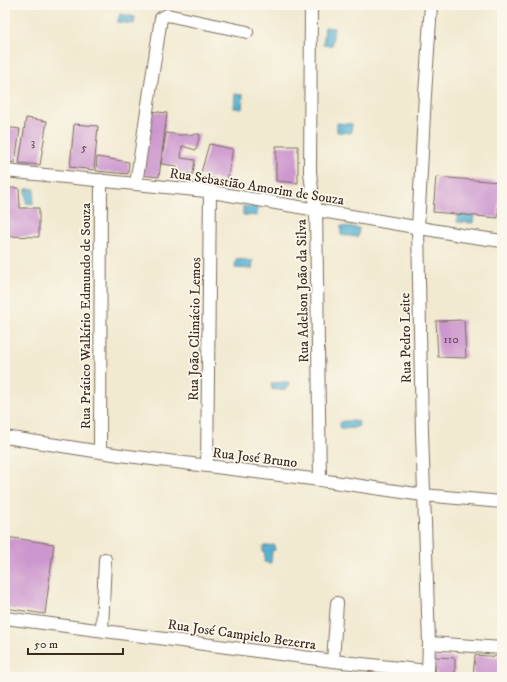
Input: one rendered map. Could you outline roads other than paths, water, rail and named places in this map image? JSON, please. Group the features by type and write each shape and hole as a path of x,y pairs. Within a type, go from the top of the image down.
{"street":[{"name":"Rua Adelson João da Silva","path":"311,5 310,172 316,210 320,480"},
{"name":"Rua Pedro Leite","path":"428,671 429,642 418,228 431,5"},
{"path":"136,184 161,18 167,15 247,32"},
{"name":"Rua Sebastião Amorim de Souza","path":"5,171 210,192 460,236 502,241"},
{"name":"Rua Prático Walkírio Edmundo de Souza","path":"100,452 101,180"},
{"name":"Rua João Climácio Lemos","path":"207,466 210,192"},
{"name":"Rua José Bruno","path":"5,438 424,495 502,502"},
{"path":"102,630 105,559"},
{"path":"333,661 337,603"},
{"name":"Rua José Campielo Bezerra","path":"5,618 333,661 428,671"},
{"path":"429,642 502,648"}],"water":[{"path":"120,14 135,17 134,24 117,22"},
{"path":"325,27 334,28 332,45 323,45"},
{"path":"235,94 243,95 242,109 234,108"},
{"path":"337,123 352,124 351,133 337,132"},
{"path":"26,189 35,189 33,204 26,203"},
{"path":"243,206 258,207 257,216 243,215"},
{"path":"457,214 474,216 473,223 457,222"},
{"path":"341,226 359,228 358,237 341,235"},
{"path":"236,259 253,261 252,269 235,268"},
{"path":"289,382 289,387 285,389 272,389 271,384"},
{"path":"343,421 358,421 359,426 354,428 340,428 340,423"},
{"path":"274,545 275,550 272,551 271,563 264,562 265,552 263,552 263,546"}]}
